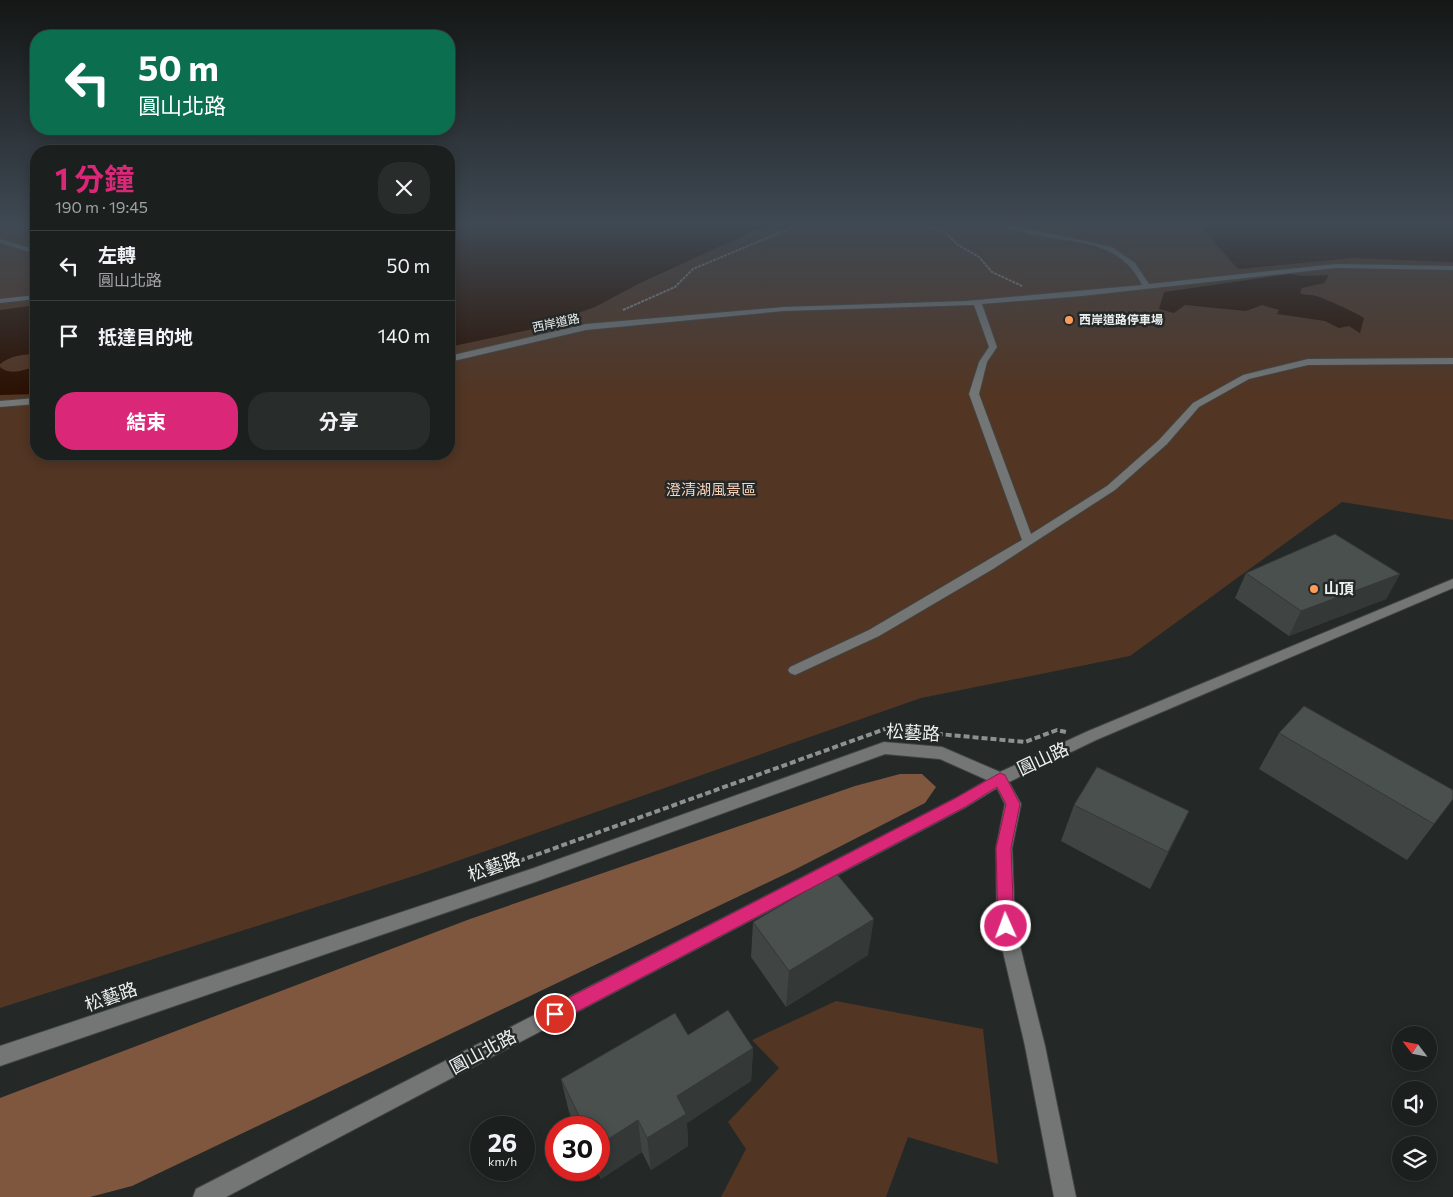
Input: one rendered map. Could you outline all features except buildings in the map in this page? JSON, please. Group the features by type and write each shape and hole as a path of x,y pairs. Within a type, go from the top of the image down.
{"street":[{"path":"1144,281 1146,286"},
{"name":"西岸道路","path":"455,358 586,327 784,309 977,302 1045,297 1193,281"},
{"path":"0,301 30,298"},
{"path":"977,302 993,347 983,362 974,394 1028,541"},
{"path":"795,670 874,633 1028,541 1111,488 1164,442 1196,405 1246,377 1308,362 1453,361"},
{"path":"0,404 30,402"},
{"name":"圓山路","path":"1065,1197 1035,1046 1006,926 1004,848 1013,804 1000,778 1091,736 1453,583"},
{"name":"松藝路","path":"0,1056 535,875 884,748 942,753 1000,778"},
{"name":"圓山北路","path":"204,1197 960,803 1000,778"}],"path":[{"path":"615,314 674,288 681,281"},
{"path":"1010,281 1045,297"}],"green space":[{"name":"澄清湖風景區","path":"0,281 30,281 30,460 455,460 455,281 1453,281 1453,520 1342,502 1130,656 921,698 420,874 0,1008"},
{"path":"836,1001 983,1029 998,1164 908,1137 886,1197 721,1197 746,1149 728,1122 779,1068 752,1040"}],"shaded area":[{"path":"455,281 645,281 595,307 533,329 455,346"},
{"path":"1242,281 1325,281 1324,283 1302,288 1300,293 1320,297 1364,318 1360,333 1349,326 1339,328 1325,321 1277,314 1279,310 1262,305 1246,311 1185,305 1174,313 1159,309 1164,292"},
{"path":"30,306 30,354 8,359 0,364 0,310"},
{"path":"0,367 13,372 30,368 30,394 0,395"},
{"path":"900,774 922,774 936,787 925,803 794,870 132,1186 90,1197 0,1197 0,1098 470,919 855,786"}],"place":[{"name":"西岸道路停車場","path":"1069,320"},
{"name":"山頂","path":"1314,589"}],"route":[{"path":"555,1014 960,803 1000,778 1013,804 1004,848 1006,926"}]}
